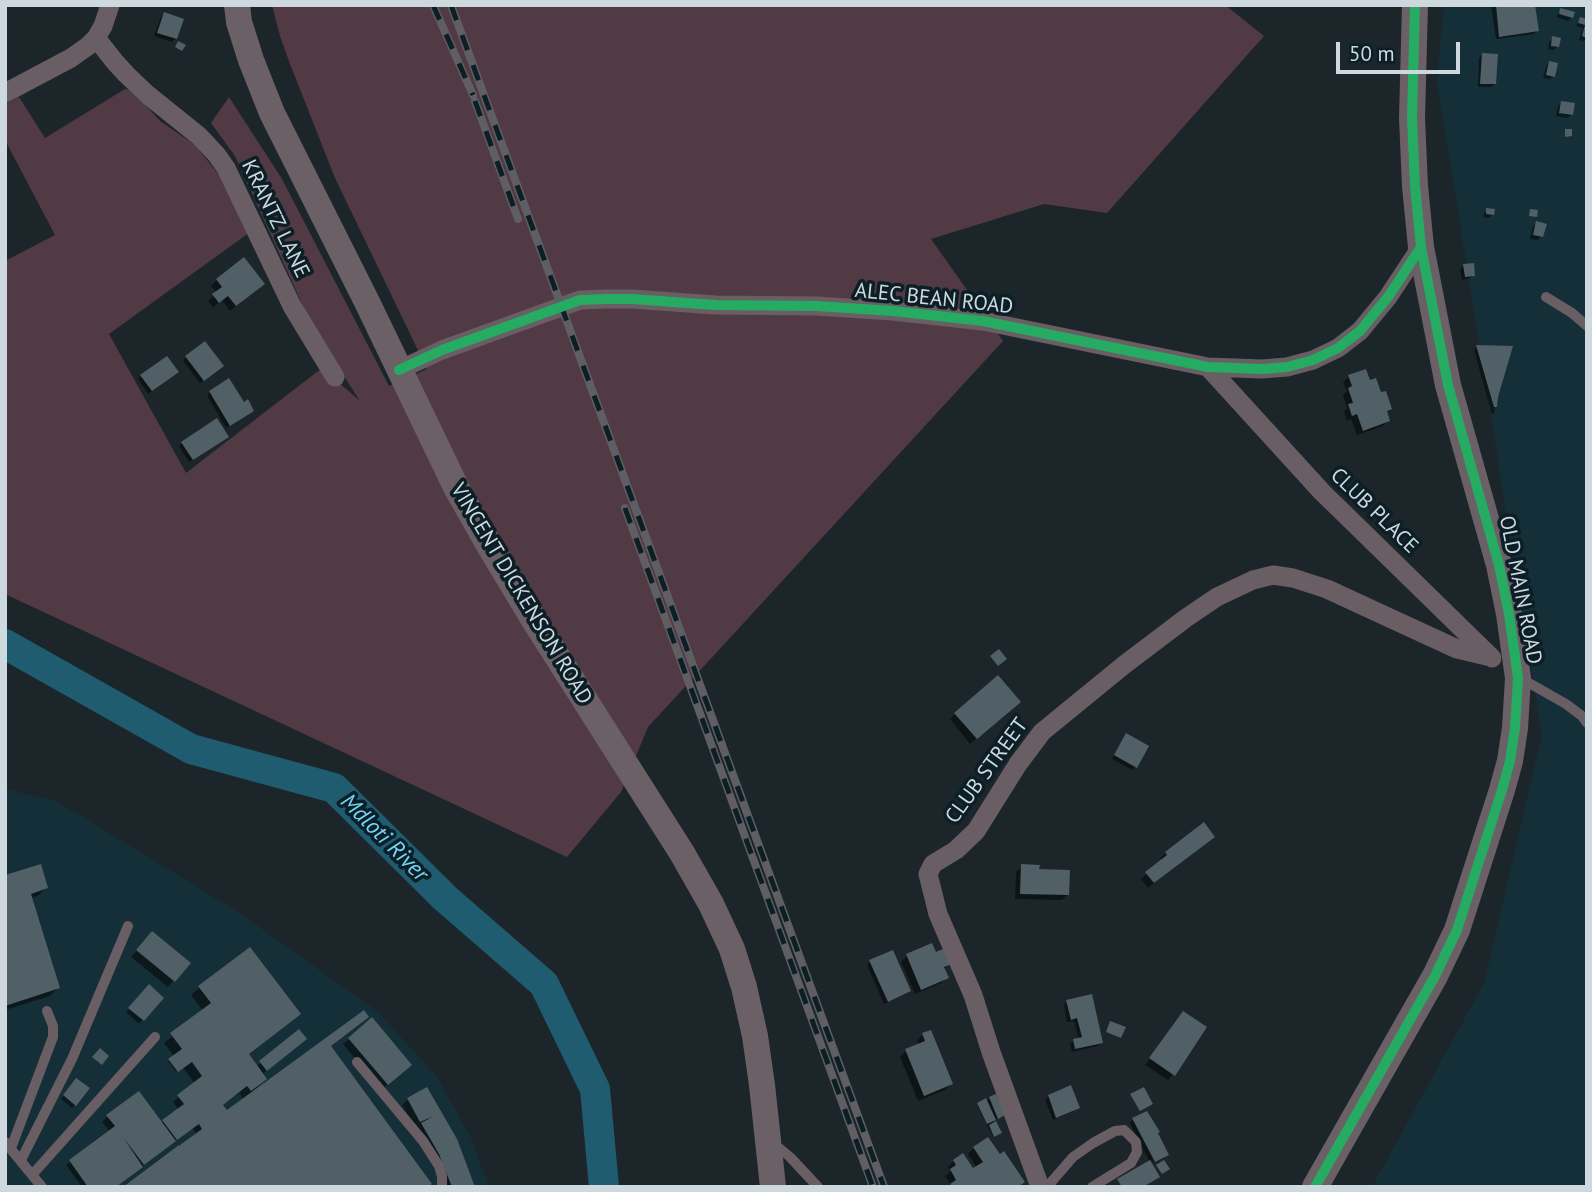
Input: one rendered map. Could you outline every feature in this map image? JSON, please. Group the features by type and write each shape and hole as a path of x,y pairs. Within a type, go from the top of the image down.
{"main road":[{"name":"VINCENT DICKENSON ROAD","path":"237,5 239,22 251,60 272,113 456,486 553,651 668,831 711,904 732,949 755,1036 773,1187"},
{"name":"OLD MAIN ROAD","path":"1315,1187 1435,976 1457,930 1510,761 1515,728 1518,678 1509,614 1499,565 1448,385 1421,247 1412,118 1415,5"}],"street":[{"path":"5,93 71,58 96,38 110,5"},
{"name":"KRANTZ LANE","path":"96,38 126,74 199,136 226,168 292,306 335,377"},
{"name":"ALEC BEAN ROAD","path":"399,370 442,350 580,300 606,299 715,306 828,307 893,311 983,321 1208,367 1287,367 1313,360 1338,348 1360,331 1388,297 1421,247"},
{"name":"CLUB PLACE","path":"1208,367 1322,492 1491,657 1518,678"},
{"name":"CLUB STREET","path":"1040,1187 973,995 938,914 928,874 933,864 956,850 976,831 1018,764 1042,732 1186,618 1253,580 1273,575 1293,578 1327,589 1457,649 1491,657"}],"lane":[{"path":"1546,297 1587,326"},
{"path":"1518,678 1566,704 1587,723"},
{"path":"20,1160 72,1059 128,926"},
{"path":"41,1187 8,1145 53,1037 47,1012"},
{"path":"32,1175 155,1037"},
{"path":"357,1062 423,1141 439,1166 443,1187"},
{"path":"1047,1187 1073,1157 1115,1131 1124,1130 1136,1142 1137,1152 1131,1163 1092,1187"},
{"path":"768,1139 790,1157 818,1187"}],"shaded area":[{"path":"272,5 1225,5 1264,36 1107,213 1044,204 931,239 1003,341 648,727 621,792 567,857 5,594 5,261 55,235 5,140 5,104 19,97 45,138 125,89 133,91 160,121 195,145 223,180 250,232 109,334 186,473 322,368 360,401 313,328 235,156 211,123 229,97 282,179 389,386 427,369 335,178 290,64"},
{"path":"1444,5 1587,5 1587,1187 1372,1187 1484,983 1542,735 1437,80"},
{"path":"5,789 58,802 238,912 378,1012 437,1077 471,1138 489,1187 5,1187"}],"building":[{"path":"1496,5 1535,5 1539,31 1499,37"},
{"path":"1560,8 1575,12 1573,18 1559,14"},
{"path":"164,12 184,19 177,39 157,33"},
{"path":"1580,17 1587,19 1587,38 1582,36 1585,25 1578,23"},
{"path":"1552,36 1561,38 1559,47 1551,46"},
{"path":"178,41 186,45 182,51 175,47"},
{"path":"1482,53 1498,54 1496,84 1480,84"},
{"path":"1549,61 1558,63 1555,77 1546,75"},
{"path":"1561,101 1575,103 1573,115 1559,113"},
{"path":"1565,129 1572,129 1572,136 1565,137"},
{"path":"1486,208 1495,209 1494,215 1486,214"},
{"path":"1530,209 1538,210 1537,217 1529,216"},
{"path":"1536,221 1547,224 1543,237 1533,235"},
{"path":"244,257 265,284 236,306 228,296 219,303 212,294 222,287 216,279"},
{"path":"1474,263 1475,276 1465,277 1463,264"},
{"path":"205,341 224,366 204,381 185,356"},
{"path":"1476,345 1513,346 1497,407 1494,407"},
{"path":"167,356 179,372 152,391 140,375"},
{"path":"1366,369 1370,380 1376,378 1381,392 1386,391 1392,409 1387,411 1390,421 1363,431 1357,414 1352,416 1348,404 1353,403 1348,388 1352,386 1348,375"},
{"path":"229,378 244,402 248,399 254,411 230,426 209,391"},
{"path":"217,418 229,437 193,460 181,442"},
{"path":"999,649 1007,659 998,666 990,656"},
{"path":"998,675 1021,702 977,739 954,713"},
{"path":"1126,733 1149,746 1137,768 1114,755"},
{"path":"1204,822 1215,837 1154,883 1145,872 1167,855 1165,852"},
{"path":"41,864 48,888 31,894 60,988 5,1006 5,875"},
{"path":"1021,864 1040,865 1039,869 1070,870 1069,895 1020,894"},
{"path":"152,931 191,963 175,982 136,950"},
{"path":"932,943 936,952 945,948 952,964 944,967 949,978 921,990 906,954"},
{"path":"250,947 301,1014 249,1054 267,1079 251,1091 247,1086 223,1105 227,1110 364,1010 369,1017 331,1046 432,1184 427,1187 123,1187 202,1129 199,1124 177,1140 162,1120 184,1104 177,1095 202,1076 192,1062 178,1072 168,1059 182,1049 170,1033 211,1003 198,986"},
{"path":"893,950 911,991 888,1002 869,960"},
{"path":"149,984 164,998 144,1021 128,1008"},
{"path":"1092,994 1103,1043 1075,1049 1073,1039 1082,1037 1077,1018 1071,1020 1066,1000"},
{"path":"1183,1011 1207,1027 1175,1076 1149,1058"},
{"path":"372,1017 412,1065 388,1085 348,1038"},
{"path":"1110,1021 1126,1027 1121,1038 1106,1032"},
{"path":"299,1029 307,1039 267,1071 259,1061"},
{"path":"931,1030 953,1084 924,1096 905,1049 925,1041 922,1033"},
{"path":"100,1048 109,1056 102,1065 92,1057"},
{"path":"76,1078 90,1088 76,1106 63,1095"},
{"path":"1071,1085 1080,1108 1056,1118 1048,1095"},
{"path":"427,1087 457,1139 475,1187 452,1187 439,1154 421,1123 434,1116 420,1122 407,1098"},
{"path":"1144,1087 1153,1104 1140,1111 1130,1094"},
{"path":"139,1091 176,1141 144,1165 123,1137 143,1167 116,1187 88,1187 69,1160 115,1126 106,1115"},
{"path":"996,1094 1005,1115 998,1119 989,1097"},
{"path":"986,1098 996,1120 987,1124 977,1103"},
{"path":"1147,1111 1160,1132 1158,1133 1169,1155 1155,1162 1132,1118"},
{"path":"996,1121 1002,1133 994,1137 989,1125"},
{"path":"988,1137 1000,1154 1004,1151 1025,1182 1018,1187 952,1187 950,1184 956,1180 950,1169 956,1165 953,1160 963,1153 973,1168 983,1162 973,1147"},
{"path":"1150,1160 1160,1177 1143,1187 1122,1187 1117,1179"},
{"path":"1164,1160 1170,1169 1162,1174 1156,1165"}],"waterway":[{"name":"Mdloti River","path":"5,644 191,749 334,788 445,898 544,984 595,1089 604,1187"}],"railway":[{"path":"433,5 473,95"},
{"path":"451,5 884,1187"},
{"path":"475,101 518,219"},
{"path":"625,508 873,1187"}],"cycle path":[{"path":"1315,1187 1435,976 1457,930 1502,790 1515,728 1518,678 1509,614 1499,565 1448,385 1421,247 1412,118 1415,5"},
{"path":"399,370 442,350 580,300 606,299 893,311 983,321 1208,367 1287,367 1313,360 1338,348 1360,331 1388,297 1421,247"}]}
